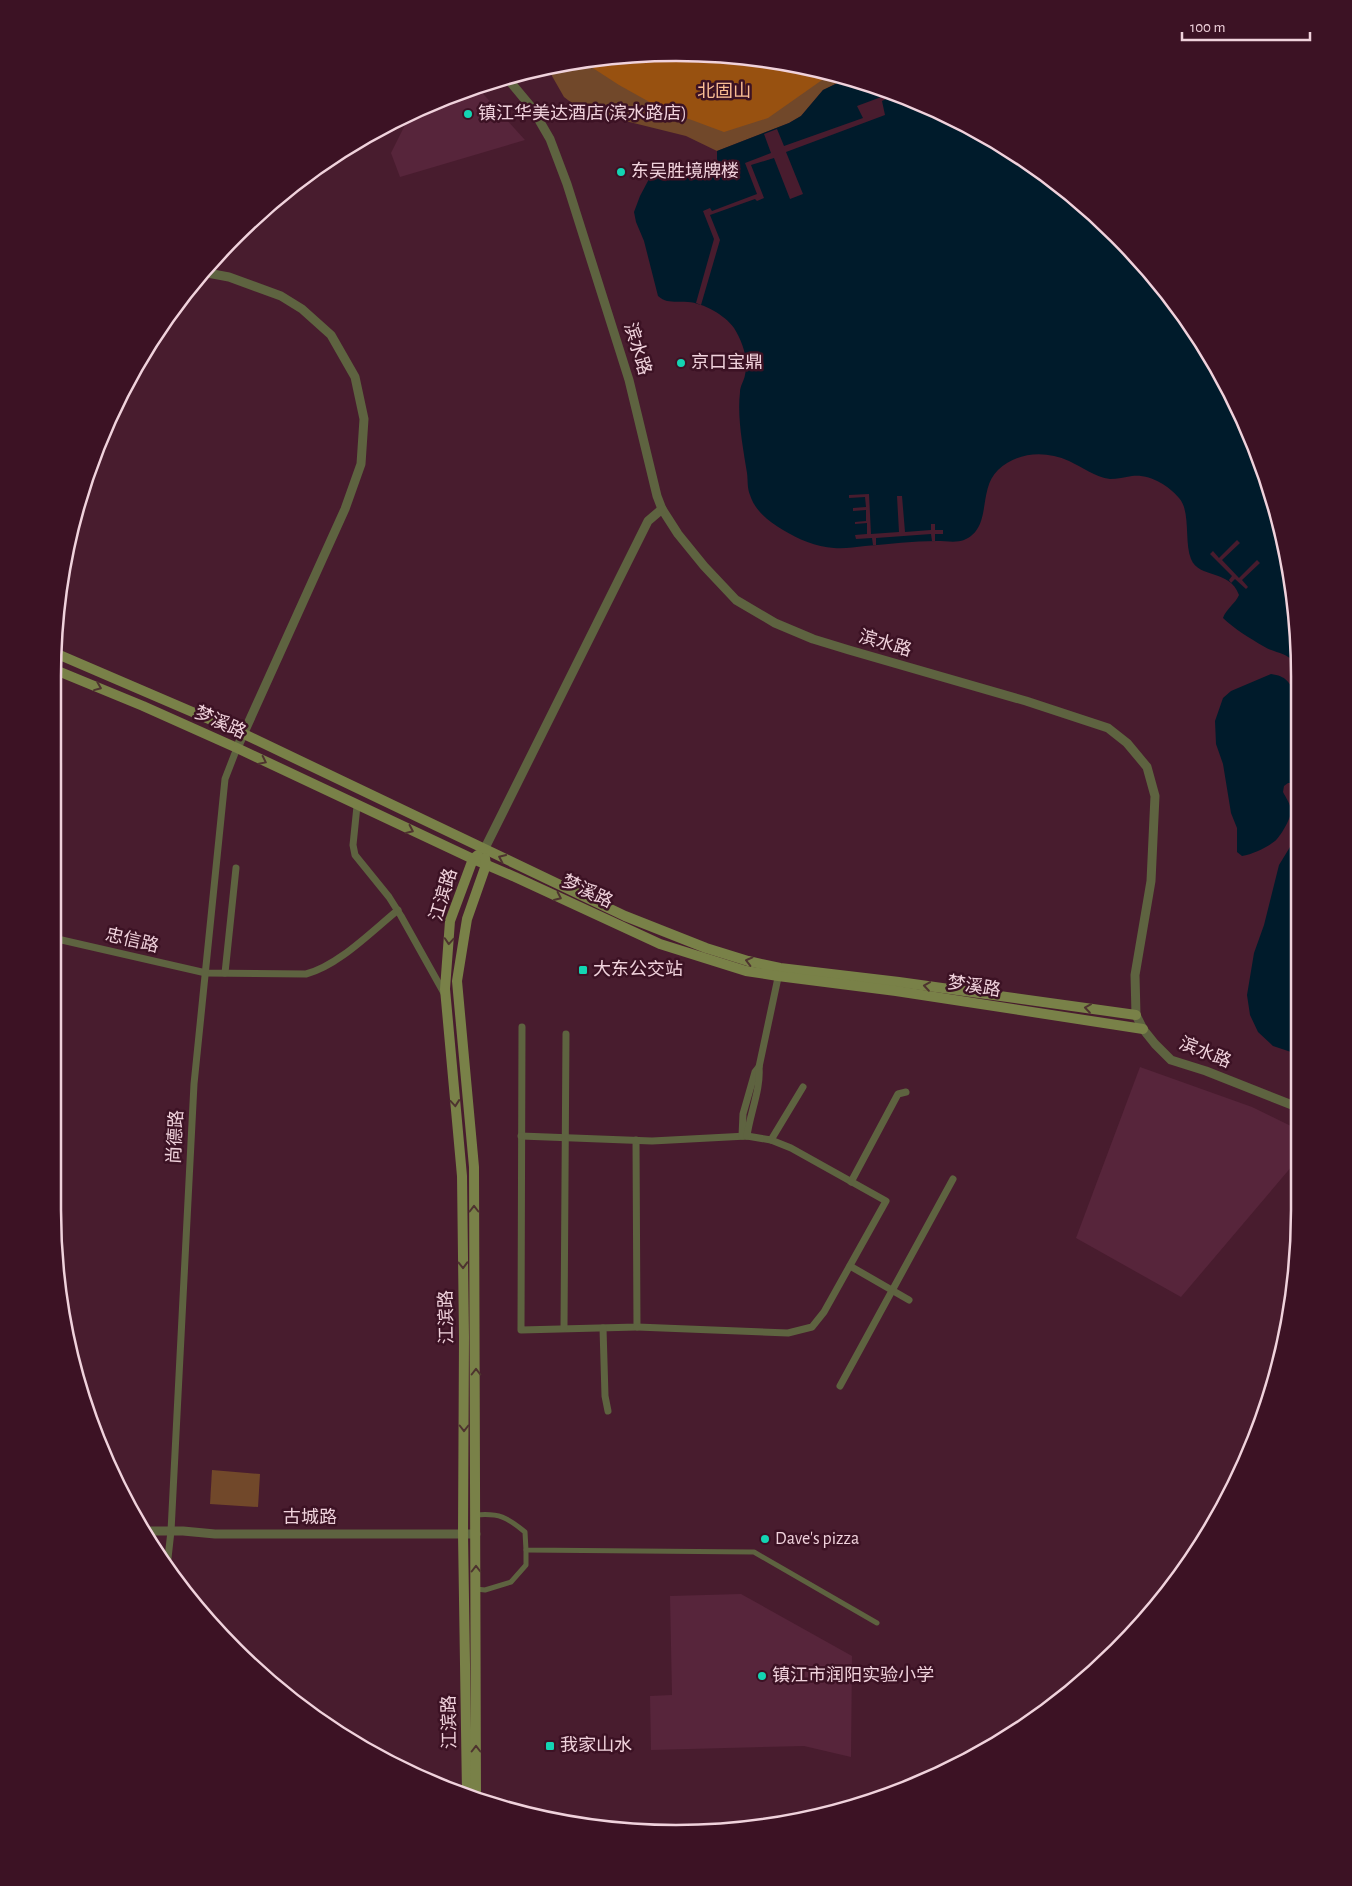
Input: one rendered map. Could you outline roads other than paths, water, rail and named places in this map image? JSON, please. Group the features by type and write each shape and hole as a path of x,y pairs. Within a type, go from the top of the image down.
{"main road":[{"name":"梦溪路","path":"62,656 243,733 625,916 663,932 779,972 896,992 1143,1028"},
{"name":"梦溪路","path":"61,672 143,706 236,748 357,806 660,944 746,971 899,982 1136,1014"},
{"name":"江滨路","path":"467,1788 463,1534 464,1337 462,1176 446,996 450,921 473,859 484,850"},
{"name":"江滨路","path":"476,1791 474,1167 457,981 467,919 486,865 484,850"}],"street":[{"name":"滨水路","path":"512,84 532,108 545,131 567,184 630,380 657,496 678,534 704,566 736,600 775,623 813,639 1026,701 1108,728 1127,742 1147,767 1155,796 1151,881 1135,975 1136,1014 1143,1028 1155,1044 1171,1060 1206,1071 1291,1105"},
{"path":"212,274 229,277 281,296 302,309 331,335 355,377 364,419 361,464 345,510 236,748"},
{"name":"江滨路","path":"484,850 648,521 662,508"},
{"name":"尚德路","path":"168,1556 194,1094 225,778 236,748"},
{"path":"357,806 353,845 355,855 398,910 446,996"},
{"path":"225,973 236,868"},
{"name":"忠信路","path":"61,940 206,973 306,974 319,971 398,910"},
{"path":"745,1136 743,1114 755,1072 759,1066 779,972"},
{"path":"521,1136 636,1140 745,1136 771,1140 791,1148 886,1201 824,1312 812,1327 788,1333 637,1327 521,1330 521,1136 522,1027"},
{"path":"564,1328 566,1034"},
{"path":"771,1140 802,1087"},
{"path":"851,1182 898,1094 906,1092"},
{"path":"636,1140 637,1327"},
{"path":"840,1386 953,1179"},
{"path":"850,1266 909,1300"},
{"path":"603,1328 604,1396 608,1412"},
{"path":"476,1515 493,1514 512,1521 525,1532 526,1550 526,1565 511,1582 485,1590 476,1589"},
{"name":"古城路","path":"152,1531 215,1534 476,1534"},
{"path":"526,1550 754,1552 878,1623"}],"water":[{"path":"838,83 911,108 948,125 1018,165 1050,188 1111,241 1164,302 1187,334 1227,404 1258,478 1279,556 1285,596 1290,658 1253,640 1223,618 1239,595 1235,587 1222,577 1195,565 1189,552 1183,504 1175,493 1164,485 1145,477 1104,478 1060,457 1041,454 1022,456 998,470 988,488 979,527 964,540 958,541 846,548 827,547 807,542 763,516 752,501 748,490 739,412 740,392 746,369 744,350 740,339 730,323 713,310 694,303 668,301 658,296 644,241 634,212 649,179 658,174 666,174 679,180 720,169 717,151 789,123 801,116 823,90"},
{"path":"1271,674 1287,680 1291,687 1291,783 1284,786 1283,792 1290,805 1290,817 1275,841 1251,854 1242,856 1237,852 1237,828 1231,813 1223,764 1216,744 1215,721 1223,698 1231,691"},
{"path":"1290,847 1291,1052 1273,1046 1258,1032 1250,1015 1247,995 1254,953 1264,925 1279,865"}],"place":[{"name":"镇江华美达酒店(滨水路店)","path":"468,114"},
{"name":"东吴胜境牌楼","path":"621,172"},
{"name":"京口宝鼎","path":"681,363"},
{"name":"大东公交站","path":"583,970"},
{"name":"Dave's pizza","path":"765,1539"},
{"name":"镇江市润阳实验小学","path":"762,1676"},
{"name":"我家山水","path":"550,1746"}],"park label":[{"name":"北固山","path":"724,92"}]}
